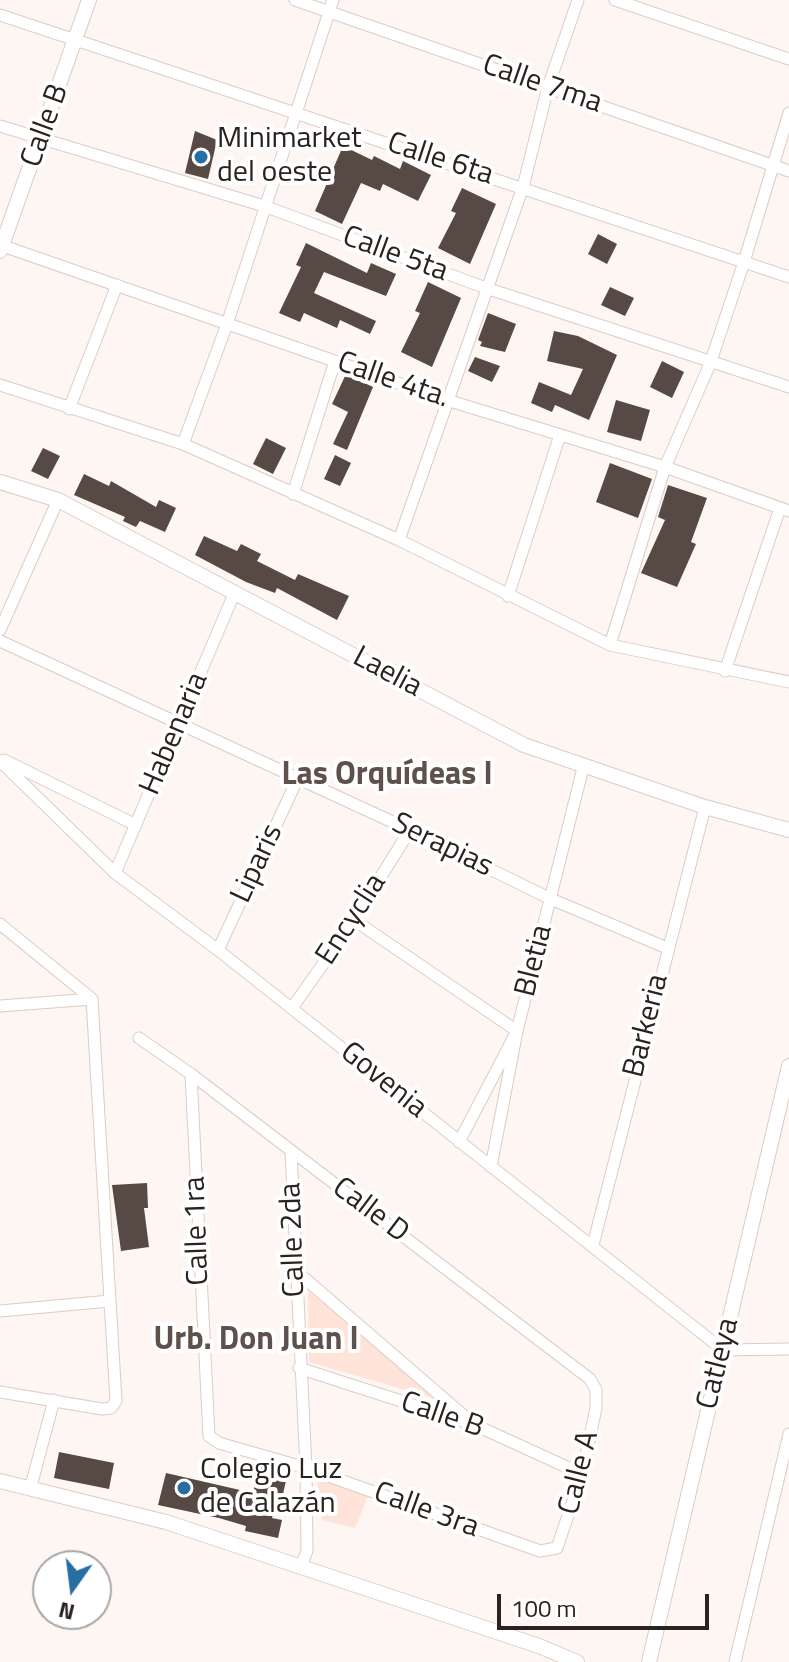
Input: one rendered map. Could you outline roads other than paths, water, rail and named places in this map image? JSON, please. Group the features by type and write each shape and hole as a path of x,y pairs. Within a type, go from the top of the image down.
{"street":[{"name":"Calle B","path":"1,247 89,0"},
{"name":"Calle 7ma","path":"295,0 331,6 548,87 789,171"},
{"path":"399,540 523,187 548,87 578,0"},
{"path":"615,0 789,59"},
{"path":"183,444 227,324 331,6"},
{"name":"Calle 6ta","path":"0,15 789,277"},
{"path":"610,645 665,467 710,364 789,113"},
{"name":"Calle 5ta","path":"0,126 264,206 486,288 710,364 789,387"},
{"name":"Calle 4ta.","path":"1,247 450,401 665,467 784,510"},
{"path":"69,409 117,285"},
{"path":"293,494 335,361"},
{"path":"0,385 183,444 399,540 610,645 789,682"},
{"path":"508,596 560,435"},
{"name":"Laelia","path":"0,482 58,500 524,745 583,768 789,830"},
{"path":"0,630 58,500"},
{"path":"725,671 784,510"},
{"name":"Habenaria","path":"115,873 234,594"},
{"name":"Serapias","path":"0,641 410,830 551,899 667,948"},
{"path":"0,760 136,825"},
{"name":"Govenia","path":"0,760 115,873 292,1008 723,1350"},
{"name":"Bletia","path":"459,1142 517,1031 583,768"},
{"name":"Liparis","path":"218,950 298,778"},
{"name":"Barkeria","path":"593,1245 705,807"},
{"name":"Encyclia","path":"292,1008 354,920 410,830"},
{"path":"354,920 517,1031 491,1167"},
{"path":"0,924 92,999 116,1401 111,1408 102,1409 0,1392"},
{"path":"0,1006 92,999"},
{"name":"Calle D","path":"139,1038 191,1074 580,1370 596,1390"},
{"name":"Catleya","path":"649,1662 789,1066"},
{"name":"Calle 1ra","path":"191,1074 209,1436"},
{"name":"Calle 2da","path":"291,1151 306,1468 307,1551 301,1566"},
{"path":"295,1270 475,1425"},
{"path":"0,1311 110,1301"},
{"path":"723,1350 789,1349"},
{"name":"Calle B","path":"299,1368 475,1425 582,1474"},
{"name":"Calle A","path":"552,1551 561,1542 582,1474 596,1408 596,1390"},
{"path":"31,1486 54,1400"},
{"path":"735,1662 789,1434"},
{"name":"Calle 3ra","path":"209,1436 219,1443 306,1468 540,1551 552,1551"},
{"path":"0,1481 31,1486 166,1522 539,1646 576,1662"}],"place":[{"name":"Minimarket del oeste","path":"201,157"},
{"name":"Colegio Luz de Calazán","path":"184,1488"}],"district":[{"name":"Las Orquídeas I","path":"387,776"},
{"name":"Urb. Don Juan I","path":"256,1341"}]}
